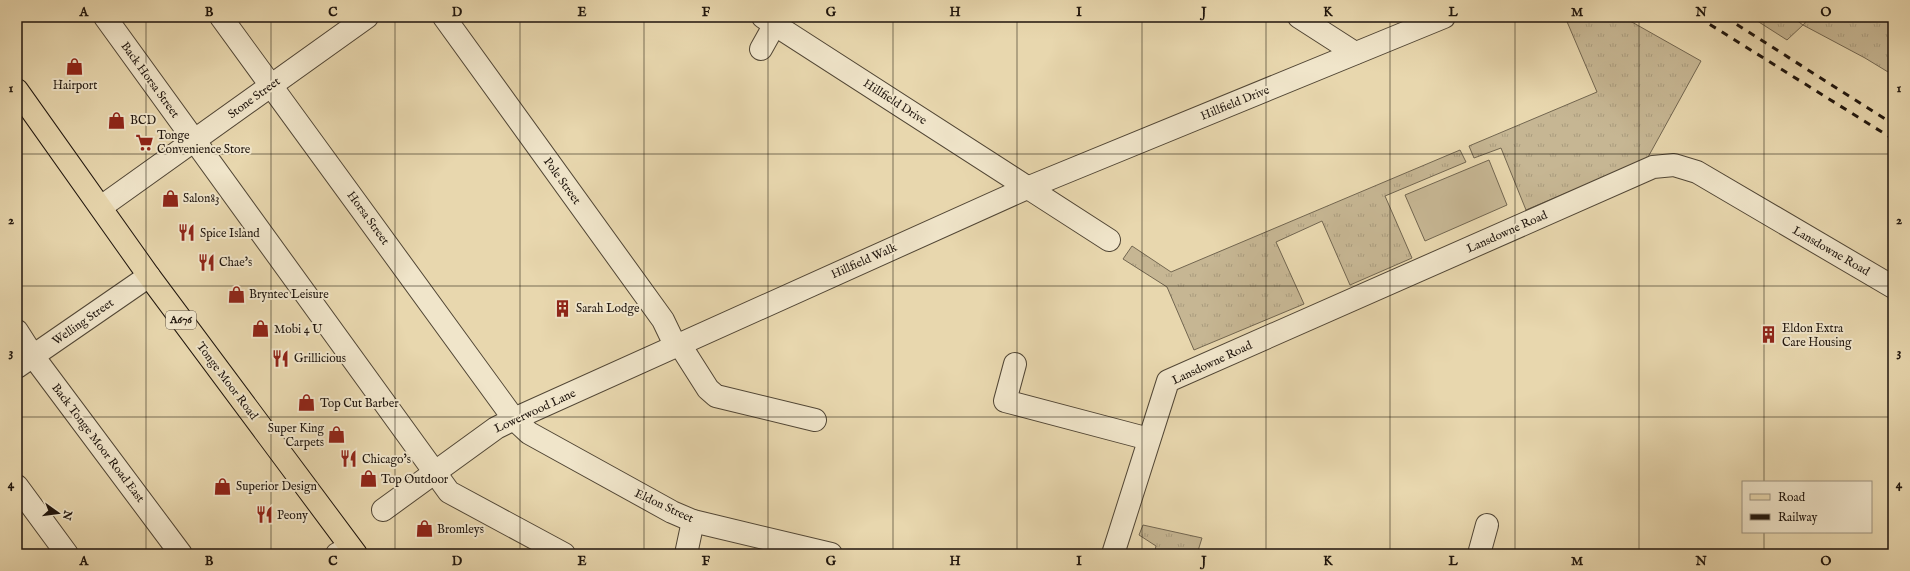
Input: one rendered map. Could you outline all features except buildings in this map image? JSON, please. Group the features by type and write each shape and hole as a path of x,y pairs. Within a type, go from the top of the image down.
{"main road":[{"name":"Tonge Moor Road","path":"17,90 348,552"}],"street":[{"name":"Back Horsa Street","path":"105,17 436,472 449,492 564,554"},
{"name":"Horsa Street","path":"221,17 514,419"},
{"name":"Stone Street","path":"101,207 367,17"},
{"name":"Pole Street","path":"444,17 663,320 678,346 708,389 716,396 815,420"},
{"path":"1299,17 1355,53"},
{"name":"Hillfield Drive","path":"1027,188 1444,17"},
{"path":"761,49 769,21"},
{"name":"Hillfield Drive","path":"769,21 1110,240"},
{"name":"Lansdowne Road","path":"1113,554 1148,439 1168,381 1316,307 1653,167 1674,165 1697,172 1893,287"},
{"name":"Hillfield Walk","path":"702,335 1027,188"},
{"name":"Welling Street","path":"25,362 149,276"},
{"name":"Back Tonge Moor Road East","path":"17,331 25,362 181,554"},
{"name":"Lowerwood Lane","path":"383,510 496,428 702,335"},
{"path":"1015,364 1005,401 1148,439"},
{"name":"Eldon Street","path":"514,419 529,433 544,442 672,512 693,521 831,554"},
{"path":"17,486 67,554"},
{"path":"686,554 693,521"},
{"path":"1479,554 1487,525"}],"green space":[{"path":"1565,17 1623,17 1701,61 1647,159 1526,210 1501,148 1474,158 1469,146 1597,92"},
{"path":"1751,17 1792,17 1803,25 1787,40"},
{"path":"1810,17 1893,17 1893,75 1865,58 1803,25"},
{"path":"1460,150 1466,162 1385,196 1412,258 1350,285 1322,221 1276,242 1304,304 1194,350 1167,287 1123,259 1132,246 1171,272"},
{"path":"1489,160 1507,205 1425,241 1405,195"},
{"path":"1143,525 1202,538 1197,554 1154,554 1156,546 1139,535"}],"railway":[{"path":"1698,17 1893,139"},
{"path":"1725,17 1893,124"}],"place":[{"name":"Hairport","path":"75,66"},
{"name":"BCD","path":"117,120"},
{"name":"Tonge Convenience Store","path":"144,142"},
{"name":"Salon83","path":"170,198"},
{"name":"Spice Island","path":"187,233"},
{"name":"Chae's","path":"206,262"},
{"name":"Bryntec Leisure","path":"236,294"},
{"name":"Sarah Lodge","path":"563,308"},
{"name":"Mobi 4 U","path":"261,329"},
{"name":"Eldon Extra Care Housing","path":"1769,335"},
{"name":"Grillicious","path":"281,358"},
{"name":"Top Cut Barber","path":"307,403"},
{"name":"Super King Carpets","path":"337,435"},
{"name":"Chicago's","path":"349,459"},
{"name":"Top Outdoor","path":"368,479"},
{"name":"Superior Design","path":"223,486"},
{"name":"Peony","path":"264,515"},
{"name":"Bromleys","path":"424,529"}]}
